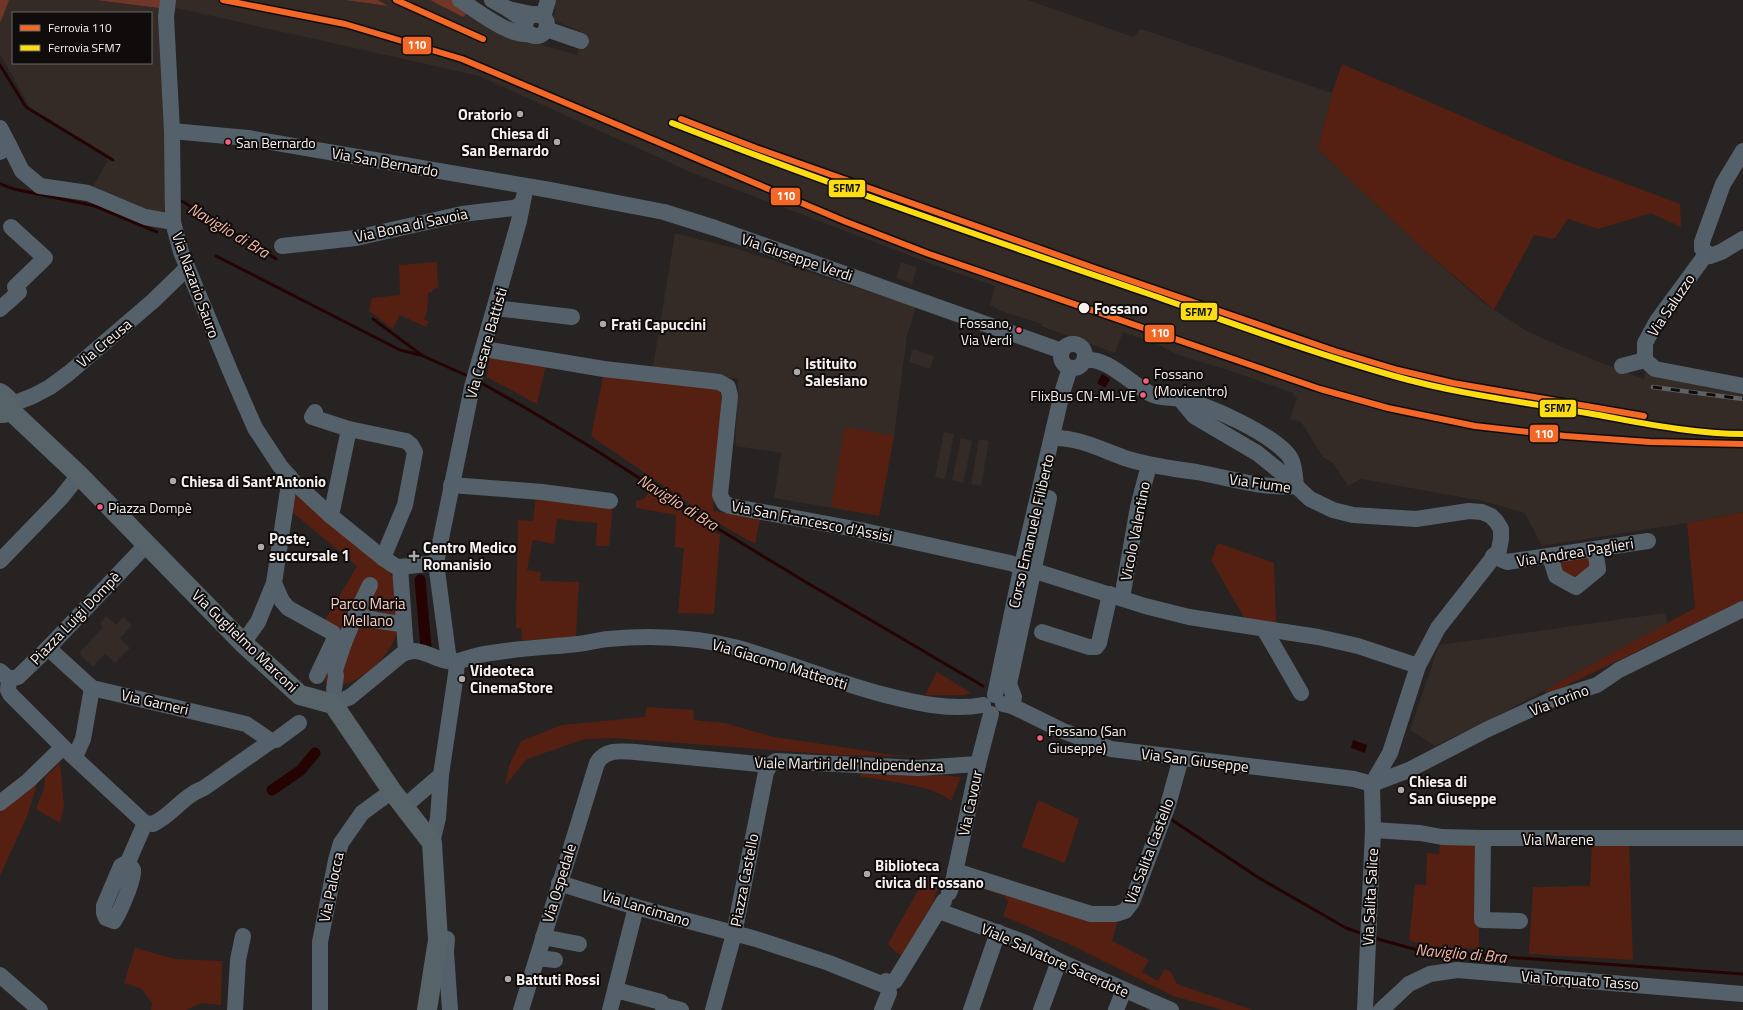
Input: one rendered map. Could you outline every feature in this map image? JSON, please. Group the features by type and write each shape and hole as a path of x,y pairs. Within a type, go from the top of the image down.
{"main road":[{"name":"Via Guglielmo Marconi","path":"5,405 79,475 243,643 300,695 333,697"},
{"path":"333,697 392,791 432,843 438,940 427,1010"}],"street":[{"path":"460,0 506,28 525,35 537,23 548,0"},
{"path":"492,0 537,23 581,41"},
{"name":"Via Nazario Sauro","path":"168,2 166,17 172,131 173,222 187,268 255,428 276,460 290,477 331,516 383,558 395,566 400,567"},
{"path":"0,128 4,149 22,171 40,186 88,193 145,217 173,222"},
{"name":"Via San Bernardo","path":"172,131 248,138 525,194"},
{"name":"Via Saluzzo","path":"1645,360 1645,343 1657,322 1704,251 1702,242 1723,184 1743,151"},
{"name":"Via Bona di Savoia","path":"282,246 356,238 462,214 513,208 518,206 525,194"},
{"name":"Via Cesare Battisti","path":"432,843 438,818 453,661 436,563 451,485 475,379 519,221 525,194"},
{"name":"Via Giuseppe Verdi","path":"525,194 672,215 723,231 1062,351 1068,345 1072,344 1079,346 1084,352 1077,364"},
{"path":"0,309 18,292 15,287 45,258 12,227"},
{"path":"1704,251 1710,256 1721,252 1743,239"},
{"name":"Via Creusa","path":"5,405 50,387 69,373 153,301 187,268"},
{"path":"495,308 572,317"},
{"name":"Via San Francesco d'Assisi","path":"484,349 604,369 719,382 728,387 730,396 720,495 724,503 730,506 860,530 1028,567"},
{"path":"1077,364 1090,359 1106,364 1156,396 1179,398 1194,416 1257,453 1296,486"},
{"path":"1622,366 1645,360 1656,369 1728,385 1743,386"},
{"name":"Corso Emanuele Filiberto","path":"1058,438 1062,393 1077,364"},
{"path":"315,412 312,417 349,429 406,441 412,445 415,452 405,505 383,558"},
{"name":"Corso Emanuele Filiberto","path":"997,705 1058,438 1066,415"},
{"path":"331,516 349,429"},
{"name":"Via Fiume","path":"1058,438 1149,465 1266,486 1296,486 1310,499 1333,510 1353,515 1416,520 1469,511 1482,512 1491,516 1501,529 1499,550 1494,556"},
{"name":"Vicolo Valentino","path":"1042,632 1089,647 1096,647 1099,643 1116,596 1149,465"},
{"path":"0,561 61,498 79,475"},
{"path":"243,643 258,622 274,583 290,477"},
{"path":"451,485 542,492 610,501"},
{"name":"Via Andrea Paglieri","path":"1372,784 1388,757 1418,666 1438,628 1494,556 1507,562 1648,541"},
{"name":"Piazza Luigi Dompè","path":"5,675 18,678 147,544"},
{"path":"1550,556 1556,576 1576,587 1598,569 1595,550"},
{"path":"406,652 400,567 436,563"},
{"path":"1028,567 1145,606 1189,617 1318,637 1358,646 1418,666"},
{"path":"274,583 282,601 288,608 333,633 340,640"},
{"path":"317,676 356,614 370,585"},
{"name":"Via Torino","path":"1372,784 1404,772 1486,730 1553,699 1597,685 1619,670 1743,609"},
{"path":"356,614 375,620 400,624"},
{"path":"1264,629 1301,693"},
{"name":"Via Giacomo Matteotti","path":"453,661 491,652 580,644 607,639 650,637 697,640 737,648 848,685 919,704 961,707 997,705"},
{"path":"340,640 335,670 336,676 333,697 350,697 406,652 418,651 453,661"},
{"name":"Via Garneri","path":"48,648 92,688 246,724 271,741"},
{"path":"5,675 10,694 145,823 153,824 160,821 193,792 204,788 299,723"},
{"path":"0,803 69,752 83,739 92,688"},
{"name":"Via San Giuseppe","path":"997,705 1111,749 1354,779 1372,784"},
{"name":"Via Cavour","path":"886,984 895,982 944,902 955,871 978,764 997,705"},
{"name":"Viale Martiri dell'Indipendenza","path":"601,757 610,752 635,752 770,765 776,761 917,768 978,764"},
{"name":"Via Ospedale","path":"521,1010 559,883 597,763 601,757"},
{"path":"1388,757 1397,769 1404,772"},
{"name":"Via Salita Castello","path":"955,871 1008,886 1085,913 1116,914 1126,911 1132,902 1168,805 1180,758"},
{"name":"Piazza Castello","path":"770,765 766,772 734,934 756,939 829,963 886,984"},
{"path":"405,806 441,775"},
{"name":"Via Salita Salice","path":"1369,1009 1368,924 1374,830 1372,784"},
{"name":"Via Palocca","path":"321,1008 320,942 336,860 341,843 362,813 392,791"},
{"path":"128,862 145,823"},
{"name":"Via Marene","path":"1374,830 1420,833 1442,837 1482,838 1742,835"},
{"path":"1482,838 1482,920 1520,921"},
{"name":"Via Lancimano","path":"559,883 636,907 734,934"},
{"name":"Viale Salvatore Sacerdote","path":"944,902 998,932 1026,943 1059,961 1165,1009"},
{"path":"610,1010 636,907"},
{"path":"971,1010 998,932"},
{"path":"712,1010 734,934"},
{"path":"235,1010 238,960 243,936"},
{"path":"543,937 579,944"},
{"path":"447,938 446,952 450,1010"},
{"path":"537,958 555,960"},
{"path":"1041,1010 1059,961"},
{"name":"Via Torquato Tasso","path":"1381,1010 1409,984 1430,974 1457,970 1743,994"},
{"path":"0,975 40,1010"},
{"path":"882,1010 889,993 886,984"},
{"path":"616,990 661,1002 662,1005 681,1010"},
{"path":"1116,1010 1124,990"}],"shaded area":[{"path":"0,0 9,0 1,21 0,21"},
{"path":"9,0 96,0 159,8 167,173 164,212 140,210 92,188 107,162 107,157 31,110 0,54 0,21"},
{"path":"96,0 161,0 159,8"},
{"path":"174,0 345,0 387,6 378,0 430,0 462,16 470,10 521,39 577,55 583,33 554,20 555,0 1028,0 1133,37 1141,29 1332,93 1318,149 1425,251 1484,303 1525,330 1569,350 1644,379 1645,372 1713,389 1743,393 1743,512 1687,523 1542,546 1525,513 1482,501 1361,479 1348,486 1333,463 1323,457 1301,422 1290,419 1297,397 1293,396 1293,393 1234,372 1176,354 1157,344 1123,332 1115,353 1041,326 1042,324 1001,311 990,305 995,286 945,269 695,174 479,76 172,8"},
{"path":"345,0 378,0 388,6"},
{"path":"430,0 454,0 470,10 463,17"},
{"name":"Istituito Salesiano","path":"675,233 741,250 916,307 907,336 894,436 879,516 774,498 781,453 735,446 738,379 653,367"},
{"path":"901,262 917,267 912,284 896,278"},
{"path":"913,349 934,356 930,369 909,362"},
{"path":"1102,374 1110,379 1105,388 1097,383"},
{"path":"944,432 954,434 945,479 935,477"},
{"path":"961,438 972,441 963,483 952,480"},
{"path":"979,439 989,441 981,486 971,484"},
{"path":"1665,613 1668,623 1490,720 1435,746 1410,730 1439,645"},
{"path":"106,616 116,625 123,617 132,625 120,638 130,648 115,663 105,654 93,667 79,653 103,627 100,624"},
{"path":"1353,740 1367,745 1365,753 1351,748"}],"green space":[{"path":"1342,64 1563,160 1680,204 1681,227 1651,213 1598,229 1568,219 1554,239 1534,235 1494,310 1425,251 1318,149 1332,93"},
{"path":"437,262 438,288 433,289 432,292 428,293 427,312 424,320 429,321 426,327 400,315 393,329 369,311 372,298 400,295 399,265"},
{"path":"490,355 546,364 537,404 487,377"},
{"path":"604,373 718,389 721,395 720,446 713,511 760,518 755,544 716,522 591,436"},
{"path":"845,427 894,436 879,516 831,507"},
{"path":"649,491 720,535 714,614 678,613 684,548 675,547 676,515 636,508 636,501 645,498"},
{"name":"Parco Maria Mellano","path":"296,495 388,570 396,585 398,630 393,643 380,661 371,669 352,682 342,686 331,688 326,683 324,675 342,631 333,625 322,625 357,566 291,511"},
{"path":"536,496 613,506 609,546 596,546 597,523 557,519 554,544 533,540 527,570 541,572 540,581 579,582 576,637 522,641 521,628 516,628 518,520 533,521"},
{"path":"1743,512 1743,600 1547,695 1545,690 1695,608 1687,523"},
{"path":"1218,543 1274,563 1276,625 1246,621 1211,560"},
{"path":"1593,555 1594,567 1582,577 1570,578 1560,573 1557,560"},
{"path":"937,672 971,693 964,695 925,695"},
{"path":"647,707 693,710 694,720 724,723 774,737 893,755 942,757 837,755 614,738 585,739 527,759 505,786 509,766 521,741 562,725 645,717"},
{"path":"60,763 64,806 60,823 36,809 44,789 45,777"},
{"path":"867,770 961,777 951,801 933,791 921,787 859,776"},
{"path":"36,781 37,785 27,816 0,876 0,810"},
{"path":"1038,800 1079,819 1065,863 1022,847"},
{"path":"1440,842 1479,843 1479,949 1426,946 1409,940 1415,885 1426,885 1427,853 1439,854"},
{"path":"1592,843 1629,844 1633,960 1529,954 1533,887 1590,886"},
{"path":"926,876 939,888 934,896 935,899 902,955 897,953 888,944"},
{"path":"982,883 1118,919 1112,941 1149,960 1142,972 1158,981 1165,969 1171,972 1177,984 1253,1010 1223,1010 1173,996 1069,944 1003,916 1008,902 1004,896 978,887"},
{"path":"135,948 175,959 222,961 221,1005 201,1003 186,1010 151,1010 152,1003 142,989 124,983"}],"waterway":[{"name":"Naviglio di Bra","path":"0,65 26,107 113,160"},
{"path":"0,184 14,189 95,206 157,232"},
{"name":"Naviglio di Bra","path":"182,201 276,259"},
{"path":"216,256 400,350 420,355"},
{"name":"Naviglio di Bra","path":"373,319 423,356 470,377"},
{"name":"Naviglio di Bra","path":"478,381 594,449 717,528 804,581 983,686"},
{"path":"420,580 426,647"},
{"path":"272,790 301,770 315,753"},
{"name":"Naviglio di Bra","path":"1169,818 1259,878 1346,928 1363,934"},
{"name":"Naviglio di Bra","path":"1374,938 1421,951 1743,974"}],"railway":[{"path":"1653,387 1743,399"}],"rail line":[{"name":"110","path":"223,0 345,24 462,59 844,221 929,254 1320,389 1388,408 1475,426 1565,436 1650,442 1743,444"},
{"name":"110","path":"396,0 483,39"},
{"name":"110","path":"681,119 756,148 1097,269 1335,351 1398,370 1453,383 1644,416"},
{"name":"SFM7","path":"672,123 789,168 966,231 1299,347 1362,367 1466,393 1665,427 1704,432 1743,434"}],"place":[{"name":"Oratorio","path":"520,114"},
{"name":"San Bernardo","path":"228,142"},
{"name":"Chiesa di San Bernardo","path":"557,142"},
{"name":"Fossano","path":"1084,308"},
{"name":"Frati Capuccini","path":"603,324"},
{"name":"Fossano, Via Verdi","path":"1019,330"},
{"name":"Istituito Salesiano","path":"797,372"},
{"name":"Fossano (Movicentro)","path":"1146,381"},
{"name":"FlixBus CN-MI-VE","path":"1143,395"},
{"name":"Chiesa di Sant'Antonio","path":"173,481"},
{"name":"Piazza Dompè","path":"100,507"},
{"name":"Poste, succursale 1","path":"261,547"},
{"name":"Centro Medico Romanisio","path":"414,556"},
{"name":"Videoteca CinemaStore","path":"462,679"},
{"name":"Fossano (San Giuseppe)","path":"1040,738"},
{"name":"Chiesa di San Giuseppe","path":"1401,790"},
{"name":"Biblioteca civica di Fossano","path":"867,874"},
{"name":"Battuti Rossi","path":"508,979"}]}
